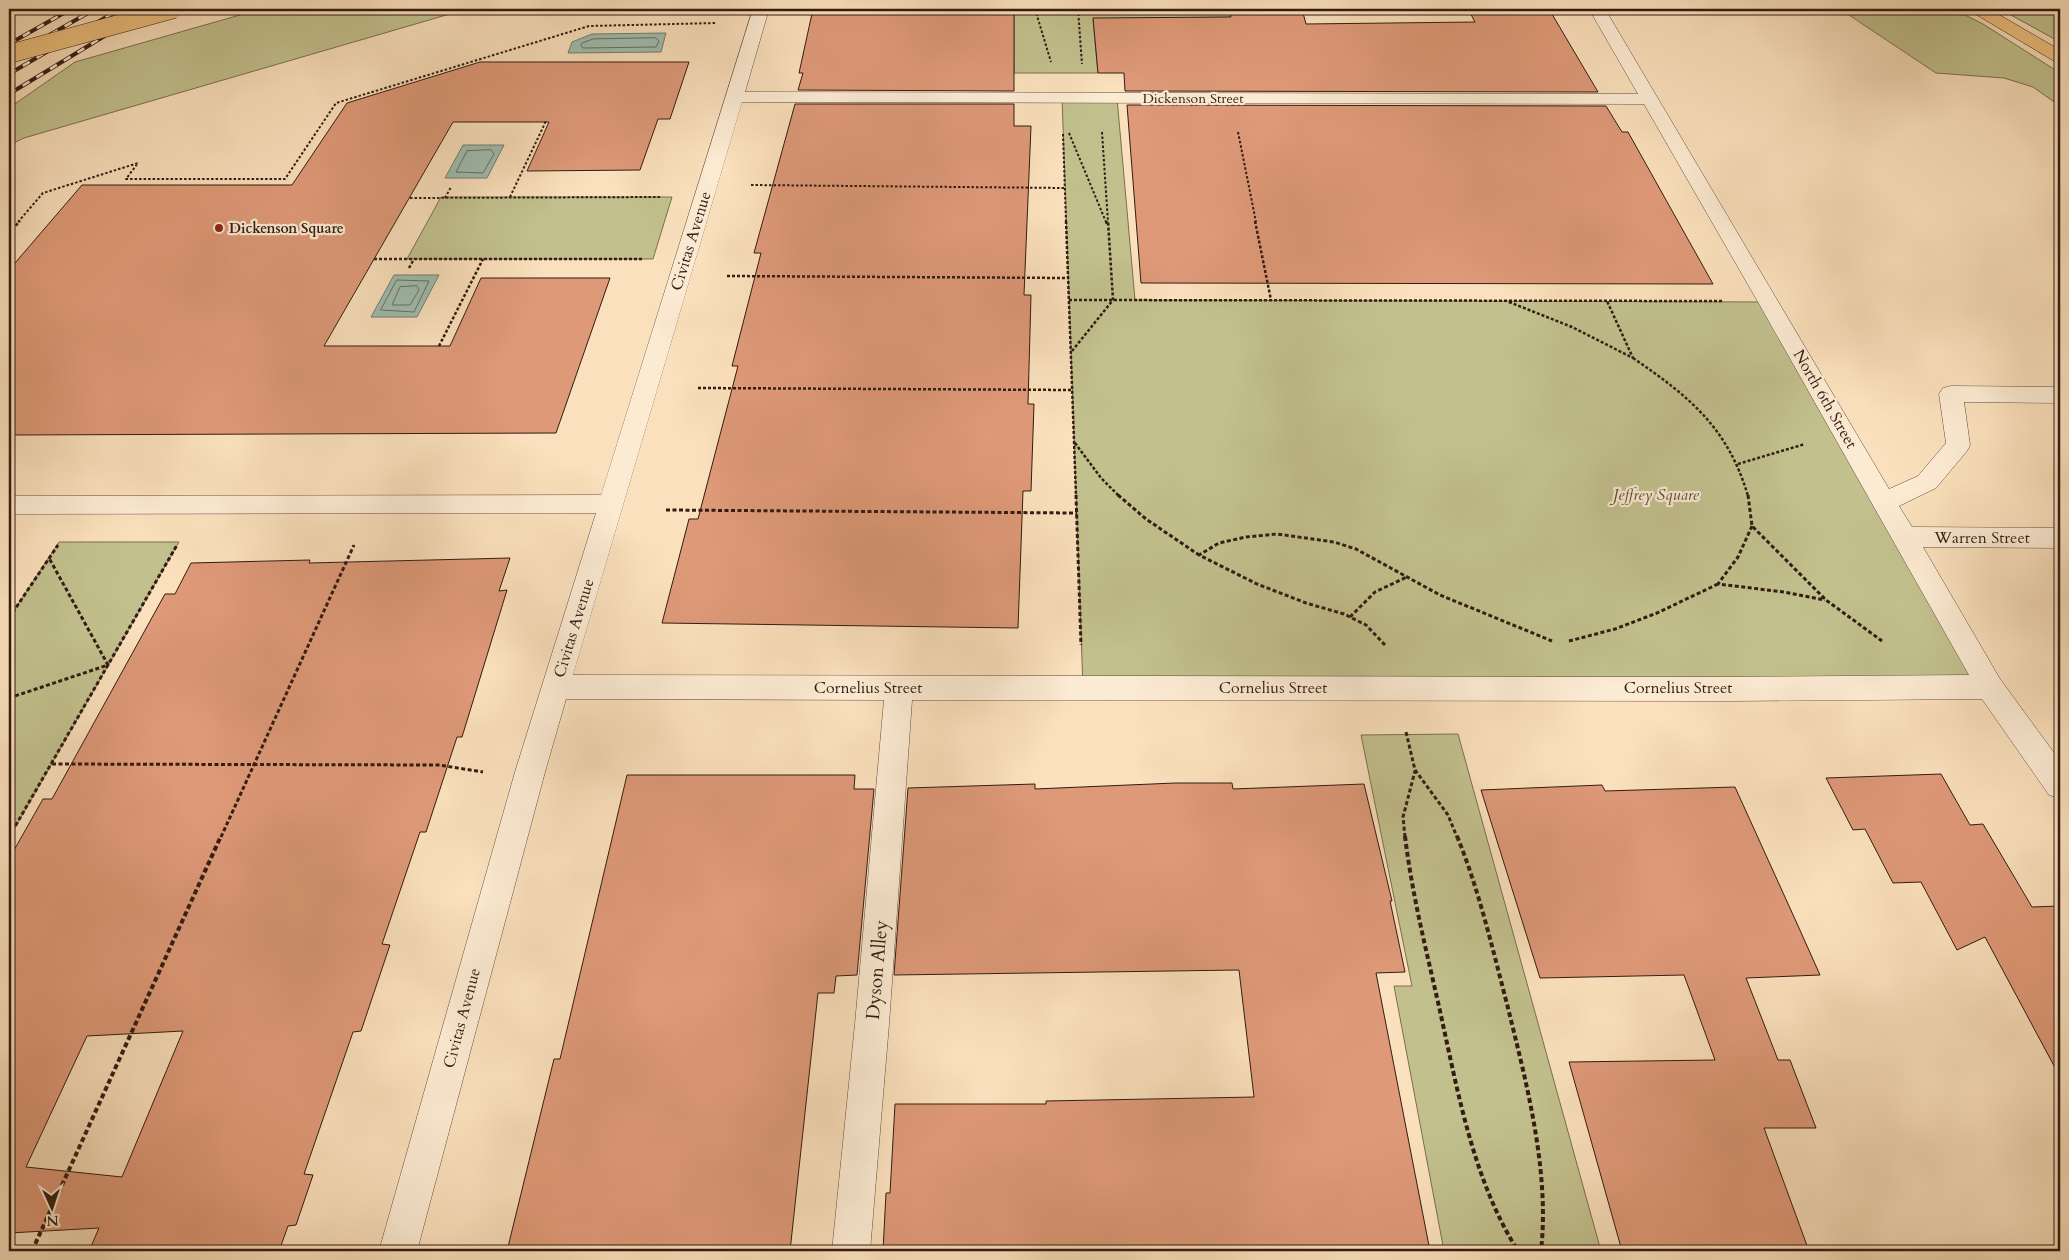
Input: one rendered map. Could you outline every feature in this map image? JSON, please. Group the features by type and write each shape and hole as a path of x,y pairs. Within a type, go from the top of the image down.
{"highway":[{"path":"9,47 125,9"},
{"path":"9,54 174,9"},
{"path":"1978,9 2060,57"}],"street":[{"name":"Civitas Avenue","path":"398,1251 530,772 762,9"},
{"name":"North 6th Street","path":"1597,9 1769,302 1990,687 2060,785"},
{"name":"Dickenson Street","path":"735,97 1650,99"},
{"path":"1884,502 1927,482 1958,445 1952,394 2060,395"},
{"path":"9,505 611,504"},
{"name":"Warren Street","path":"1905,537 2060,538"},
{"name":"Cornelius Street","path":"556,687 1990,687"},
{"name":"Dyson Alley","path":"851,1251 873,1014 899,688"}],"path":[{"path":"1035,9 1062,98 1083,688"},
{"path":"1078,9 1083,70"},
{"path":"9,233 43,193 138,163 126,179 285,179 336,103 589,26 720,23"},
{"path":"1063,120 1108,227"},
{"path":"510,197 546,121"},
{"path":"1071,352 1113,300 1102,131"},
{"path":"1238,131 1271,300"},
{"path":"751,186 1065,188"},
{"path":"445,198 452,187"},
{"path":"410,198 663,197"},
{"path":"374,259 644,259"},
{"path":"409,268 414,259"},
{"path":"439,346 482,259"},
{"path":"727,276 1068,278"},
{"path":"1069,300 1769,302"},
{"path":"1506,301 1558,320 1633,358 1673,384 1708,416 1738,464 1751,505 1752,526 1738,556 1718,584 1657,613 1615,629 1569,641"},
{"path":"1608,301 1633,358"},
{"path":"698,388 1072,390"},
{"path":"1074,442 1089,465 1110,489 1143,519 1199,555 1257,584 1306,603 1350,617 1366,625 1384,642"},
{"path":"1738,464 1812,442"},
{"path":"666,510 1077,513"},
{"path":"1752,526 1826,600 1882,641"},
{"path":"1199,555 1220,544 1246,537 1277,534 1334,542 1356,550 1440,594 1552,641"},
{"path":"9,618 60,542"},
{"path":"9,838 179,542"},
{"path":"32,1251 355,542"},
{"path":"49,558 108,666"},
{"path":"1350,617 1378,588 1408,577"},
{"path":"1718,584 1784,592 1826,600"},
{"path":"9,698 108,666"},
{"path":"1406,735 1415,770 1448,815 1472,874 1488,929 1523,1068 1539,1154 1543,1233 1541,1251"},
{"path":"52,764 440,765 486,772"},
{"path":"1415,770 1403,817 1410,876 1452,1070 1475,1156 1506,1232 1518,1251"}],"green space":[{"path":"261,9 467,9 24,138 9,145 9,108 75,62"},
{"path":"1014,9 1229,9 1231,17 1093,19 1098,73 1014,73"},
{"path":"1840,9 1953,9 1983,24 2060,73 2060,106 2033,87 2004,78 1936,73"},
{"path":"2000,9 2060,9 2060,42"},
{"name":"Jeffrey Square","path":"1062,98 1117,98 1135,300 1769,302 1990,687 1083,688"},
{"path":"441,197 672,197 653,259 407,259"},
{"path":"59,542 179,542 9,838 9,618"},
{"path":"1458,734 1601,1251 1444,1251 1394,986 1412,986 1361,735"}],"water":[{"path":"666,33 661,52 568,53 572,42 592,34"},
{"path":"463,145 504,145 487,178 445,178"},
{"path":"394,275 439,275 417,317 371,317"}],"building":[{"path":"813,9 1014,9 1014,91 798,90 803,73 799,73"},
{"path":"1229,9 1302,9 1306,24 1475,22 1468,9 1549,9 1598,92 1125,91 1124,73 1098,73 1093,18 1231,17"},
{"name":"Dickenson Square","path":"480,62 689,62 670,119 658,119 640,170 527,171 549,122 453,122 324,346 450,346 481,278 610,278 556,433 9,435 9,270 82,185 292,185 347,103"},
{"path":"795,104 1014,104 1014,126 1031,126 1024,295 1031,295 1028,404 1034,404 1031,491 1023,491 1018,628 662,623 689,519 698,519 738,366 732,366 761,253 754,253"},
{"path":"1127,105 1606,106 1622,132 1628,132 1713,284 1141,283"},
{"path":"510,558 499,591 507,590 462,737 457,737 426,832 420,832 382,944 390,945 361,1031 353,1032 304,1174 313,1175 296,1225 288,1226 279,1251 89,1251 99,1228 9,1233 9,859 43,799 52,799 165,594 175,594 191,563 310,560 309,563","holes":["183,1031 122,1177 26,1167 87,1036"]},
{"path":"1941,774 1970,825 1983,824 2032,907 2060,906 2060,1077 1985,937 1957,950 1921,882 1893,883 1865,829 1853,830 1826,778"},
{"path":"627,775 855,775 854,789 874,789 857,975 836,976 834,993 818,993 790,1251 507,1251 554,1059 560,1059"},
{"path":"1175,783 1232,783 1233,789 1364,784 1392,901 1390,901 1405,972 1376,973 1430,1251 883,1251 886,1193 890,1193 895,1104 1046,1104 1046,1101 1254,1097 1239,970 894,975 908,788 1035,784 1035,789"},
{"path":"1602,785 1605,791 1735,787 1820,975 1746,978 1778,1060 1790,1060 1816,1128 1764,1128 1809,1251 1622,1251 1569,1062 1715,1060 1684,975 1540,978 1481,790"}],"railway":[{"path":"9,44 71,9"},
{"path":"9,58 95,9"},
{"path":"9,74 120,9"},
{"path":"9,94 149,9"}],"place":[{"name":"Dickenson Square","path":"219,228"}]}
